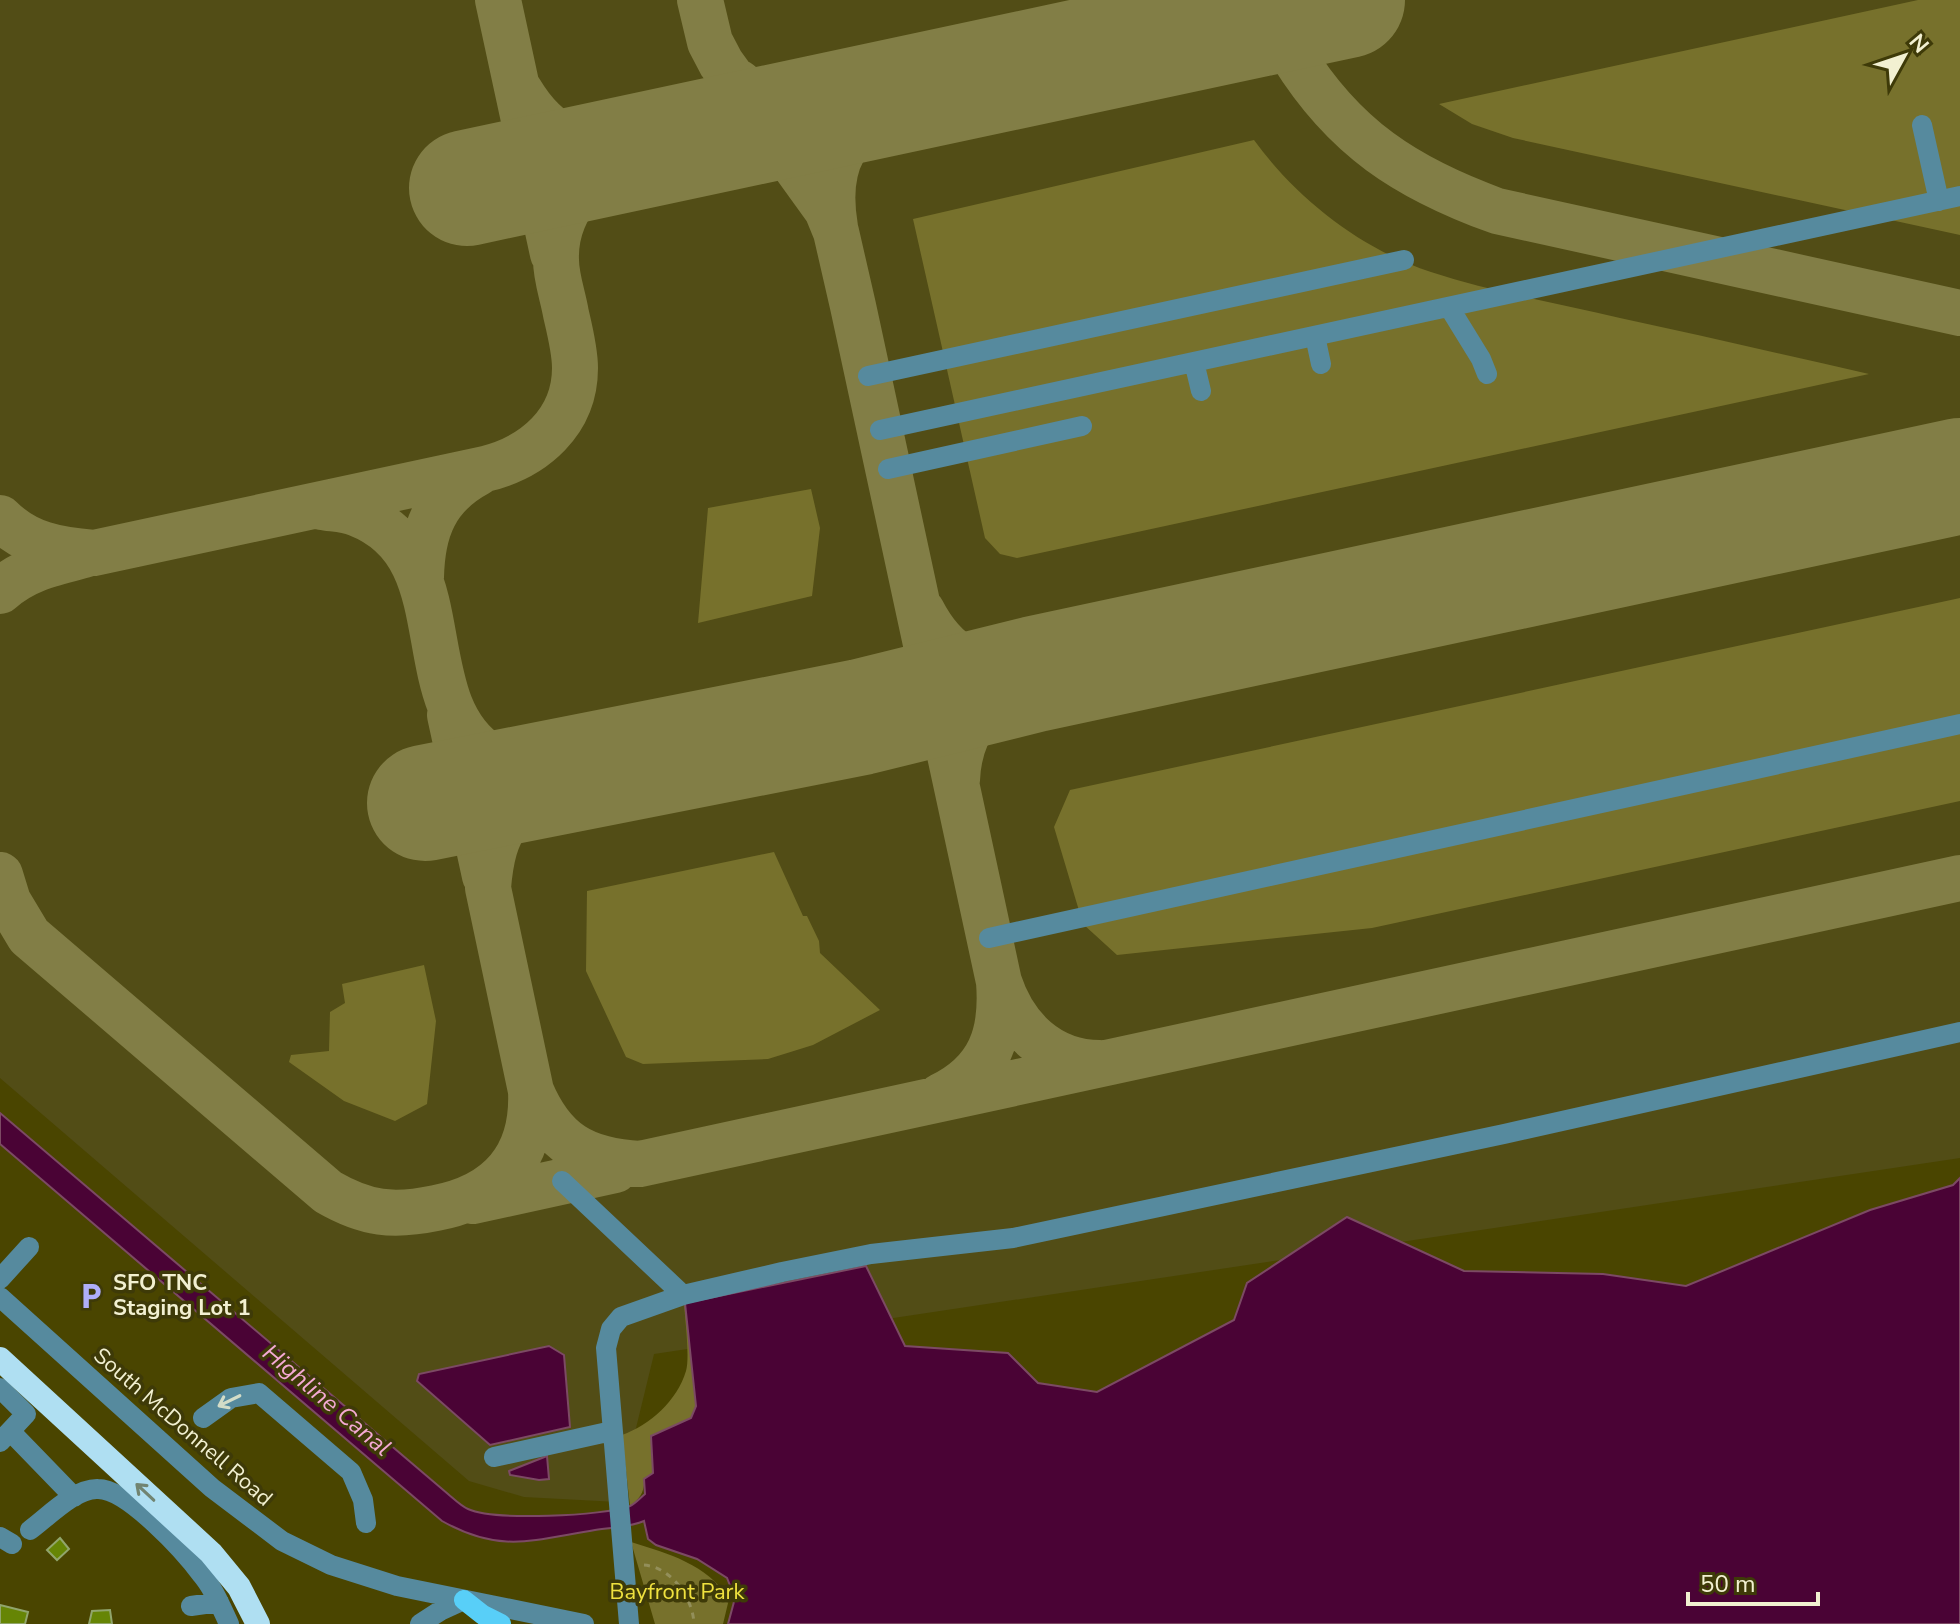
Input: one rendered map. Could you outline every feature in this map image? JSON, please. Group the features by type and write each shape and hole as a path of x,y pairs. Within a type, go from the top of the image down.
{"highway":[{"path":"0,1359 211,1553 239,1587 258,1624"}],"main road":[{"path":"464,1600 501,1624"}],"street":[{"path":"1922,125 1939,201"},
{"path":"880,430 1960,196"},
{"path":"868,376 1404,260"},
{"path":"1449,307 1487,374"},
{"path":"1315,336 1321,364"},
{"path":"1194,362 1201,391"},
{"path":"888,469 1082,426"},
{"path":"989,938 1960,724"},
{"path":"629,1624 606,1348 611,1329 621,1317 683,1295 871,1254 1013,1238 1504,1134 1960,1032"},
{"path":"562,1181 683,1295"},
{"path":"0,1279 29,1247"},
{"name":"South McDonnell Road","path":"0,1297 212,1488 263,1528 331,1565 417,1591 584,1624"},
{"path":"0,1388 26,1414 6,1437 74,1497"},
{"path":"203,1418 231,1398 259,1393 351,1472 363,1500 366,1523"},
{"path":"494,1457 612,1431"},
{"path":"30,1530 74,1497 95,1488 108,1490 127,1500 174,1543 203,1575 229,1624"},
{"path":"409,1624 417,1591"},
{"path":"420,1624 464,1600"},
{"path":"191,1606 219,1602"}],"path":[{"path":"636,1565 649,1565 661,1570 684,1592 690,1603 694,1624"}],"shaded area":[{"path":"0,0 1960,0 1960,1158 654,1354 618,1502 524,1497 469,1481 0,1078"}],"green space":[{"path":"1918,0 1960,0 1960,235 1513,138 1472,124 1439,104"},
{"path":"1254,140 1290,182 1332,220 1380,250 1431,272 1501,291 1869,374 1017,558 1000,554 985,538 913,219"},
{"path":"811,489 820,528 812,596 698,623 708,508"},
{"path":"1960,598 1960,801 1372,928 1117,955 1083,924 1054,827 1070,790"},
{"path":"774,852 803,916 807,916 819,941 820,953 880,1010 813,1045 768,1059 643,1064 626,1057 586,971 587,891"},
{"path":"424,965 436,1021 427,1104 395,1121 344,1101 289,1062 291,1055 329,1051 330,1012 345,1003 342,984"},
{"path":"741,1292 708,1410 653,1474 644,1479 641,1494 630,1506 622,1435 652,1418 669,1402 682,1382 688,1357 684,1303"},
{"name":"Bayfront Park","path":"631,1542 686,1562 710,1577 729,1599 723,1624 655,1624"}],"water":[{"name":"Highline Canal","path":"0,1113 460,1504 481,1513 524,1516 574,1515 617,1509 630,1506 645,1494 644,1479 653,1473 651,1436 691,1418 696,1406 685,1303 866,1266 905,1346 1008,1353 1038,1383 1097,1392 1234,1320 1247,1283 1347,1217 1464,1271 1603,1274 1686,1286 1870,1210 1953,1185 1960,1178 1960,1624 728,1624 735,1598 727,1578 697,1559 656,1545 648,1539 644,1521 517,1542 482,1538 442,1521 0,1144"},
{"path":"549,1346 564,1355 570,1427 490,1445 417,1381 419,1374"},
{"path":"547,1456 549,1479 510,1475 509,1471"}],"building":[{"path":"60,1538 69,1549 57,1560 47,1550"},
{"path":"0,1605 28,1612 25,1624 0,1624"},
{"path":"110,1610 112,1624 89,1624 92,1611"}],"taxiway":[{"path":"498,0 553,254"},
{"path":"700,0 710,42 721,63 827,210 836,232 853,306 999,982 999,1018 990,1050 971,1075 941,1096"},
{"path":"1262,0 1312,84 1356,132 1406,169 1464,198 1497,211 1960,313"},
{"path":"738,82 758,96 800,108 823,108 914,94"},
{"path":"520,91 544,122 571,140 603,149 641,153"},
{"path":"835,227 833,184 844,150 867,122 904,99"},
{"path":"0,518 32,540 94,553 485,469 520,456 535,446 559,421 573,387 573,348 556,267 557,240 563,221 572,203 590,181 641,153"},
{"path":"421,577 424,544 434,516 451,492 478,473"},
{"path":"322,507 358,514 391,534 412,562 425,594 448,700 464,731 498,761 524,770 561,776"},
{"path":"0,591 29,572 84,555"},
{"path":"922,611 944,643 968,660 998,669 1035,674"},
{"path":"957,780 959,760 970,728 1004,693 1035,674"},
{"path":"450,715 485,876"},
{"path":"0,875 8,901 29,936 328,1192 355,1205 380,1212 421,1211 458,1202 495,1183 519,1154 526,1135 531,1091 488,888 494,848 508,821 529,799 561,776"},
{"path":"531,1091 549,1124 573,1146 602,1159 640,1164 1960,878"},
{"path":"999,982 1014,1014 1036,1040 1065,1057 1100,1063"},
{"path":"473,1201 615,1170"}],"runway":[{"path":"467,188 1347,0"},
{"path":"425,803 861,717 1035,674 1960,476"}],"place":[{"name":"SFO TNC Staging Lot 1","path":"91,1296"}]}
